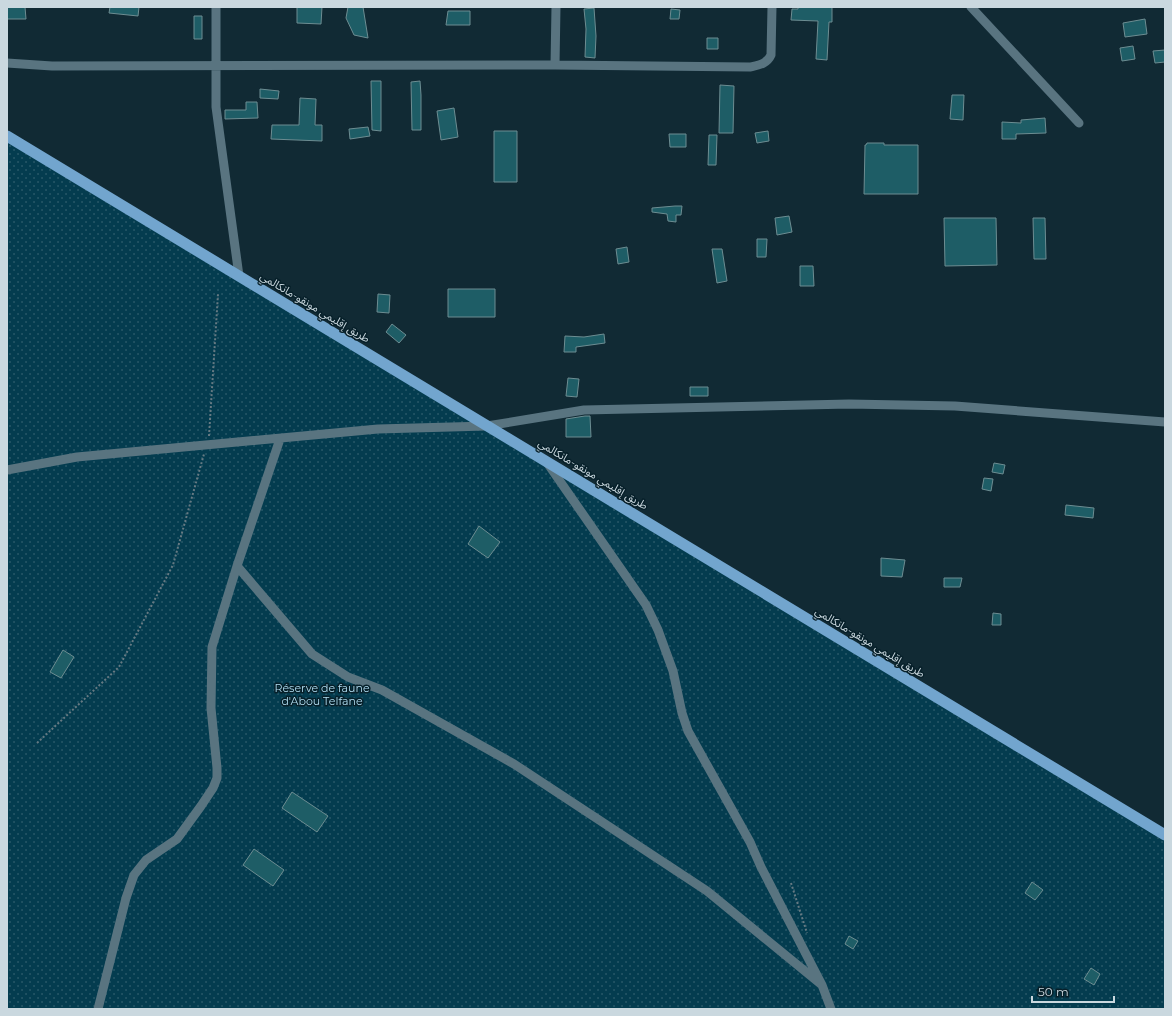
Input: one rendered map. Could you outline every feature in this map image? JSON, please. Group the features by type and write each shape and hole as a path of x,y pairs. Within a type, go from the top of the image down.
{"highway":[{"name":"طريق إقليمي مونقو-مانكالمي","path":"7,136 1165,835"}],"street":[{"path":"216,7 216,107 239,276"},
{"path":"555,65 556,7"},
{"path":"7,63 52,66 757,66 770,59 772,52 772,7"},
{"path":"972,7 1079,123"},
{"path":"7,470 77,457 378,429 487,426 584,410 849,404 955,406 1165,422"},
{"path":"98,1009 126,898 134,875 146,860 177,839 201,806 217,778 211,708 212,647 237,566 280,439"},
{"path":"548,463 646,605 658,630 673,671 682,713 688,731 750,842 761,867 822,985 831,1009"},
{"path":"237,566 312,654 348,676 382,690 514,764 707,891 822,985"}],"path":[{"path":"37,743 119,667 173,565 210,433 218,294"}],"green space":[{"name":"Réserve de faune d'Abou Telfane","path":"7,136 1165,835 1165,1009 7,1009"}],"building":[{"path":"7,7 25,7 26,19 7,19"},
{"path":"110,7 139,7 138,16 109,13"},
{"path":"297,7 322,7 321,24 297,23"},
{"path":"348,7 363,7 368,38 354,35 346,18"},
{"path":"798,7 832,7 832,22 829,22 827,60 816,59 818,21 791,20 792,9 798,9"},
{"path":"594,8 596,36 595,58 585,57 586,29 584,9"},
{"path":"671,9 680,10 679,19 670,19"},
{"path":"448,11 470,11 470,25 446,25"},
{"path":"194,16 202,16 202,39 194,39"},
{"path":"1145,19 1147,34 1125,37 1123,23"},
{"path":"707,38 718,38 718,49 707,49"},
{"path":"1133,46 1135,59 1122,61 1120,48"},
{"path":"1165,50 1165,62 1155,63 1153,51"},
{"path":"371,81 381,81 381,131 372,130"},
{"path":"420,81 421,130 412,130 411,82"},
{"path":"720,85 734,86 733,133 719,133"},
{"path":"260,89 279,91 278,99 260,98"},
{"path":"952,95 964,95 963,120 950,119"},
{"path":"300,98 316,99 315,125 322,125 322,141 271,139 272,125 299,125"},
{"path":"246,102 257,102 258,118 225,119 225,110 246,110"},
{"path":"454,108 458,137 441,140 437,111"},
{"path":"1045,118 1046,133 1016,134 1016,139 1002,139 1002,122 1021,123 1021,120"},
{"path":"368,127 370,136 350,139 349,129"},
{"path":"494,131 517,131 517,182 494,182"},
{"path":"768,131 769,141 757,143 755,133"},
{"path":"669,134 686,134 686,147 670,147"},
{"path":"709,135 717,135 716,165 708,165"},
{"path":"867,143 884,143 884,145 918,145 918,194 864,194 865,145"},
{"path":"682,206 681,215 676,215 676,222 668,221 667,214 652,212 652,208"},
{"path":"789,216 792,232 777,235 775,218"},
{"path":"944,218 996,218 997,265 945,266"},
{"path":"1033,218 1045,218 1046,259 1034,259"},
{"path":"757,239 767,239 766,257 757,257"},
{"path":"627,247 629,262 618,264 616,249"},
{"path":"712,249 722,249 727,281 717,283"},
{"path":"800,266 813,266 814,286 800,286"},
{"path":"448,289 495,289 495,317 448,317"},
{"path":"378,294 390,295 389,313 377,312"},
{"path":"392,324 406,335 399,343 386,332"},
{"path":"604,334 605,343 576,347 576,352 564,352 565,336 584,337"},
{"path":"568,378 579,379 577,397 566,396"},
{"path":"690,387 708,387 708,396 690,396"},
{"path":"590,416 591,437 566,437 566,419"},
{"path":"994,463 1005,465 1003,474 992,472"},
{"path":"984,478 993,479 991,491 982,489"},
{"path":"1066,505 1094,508 1093,518 1065,515"},
{"path":"479,526 500,542 488,558 468,544"},
{"path":"881,558 905,560 902,577 881,576"},
{"path":"944,578 962,578 960,587 944,587"},
{"path":"993,613 1001,614 1001,625 992,625"},
{"path":"63,650 74,657 61,678 50,672"},
{"path":"292,792 328,816 317,832 282,808"},
{"path":"254,849 284,870 273,886 243,865"},
{"path":"1032,882 1043,890 1035,900 1025,893"},
{"path":"849,936 858,941 853,949 845,944"},
{"path":"1091,968 1100,974 1094,985 1084,979"}]}
